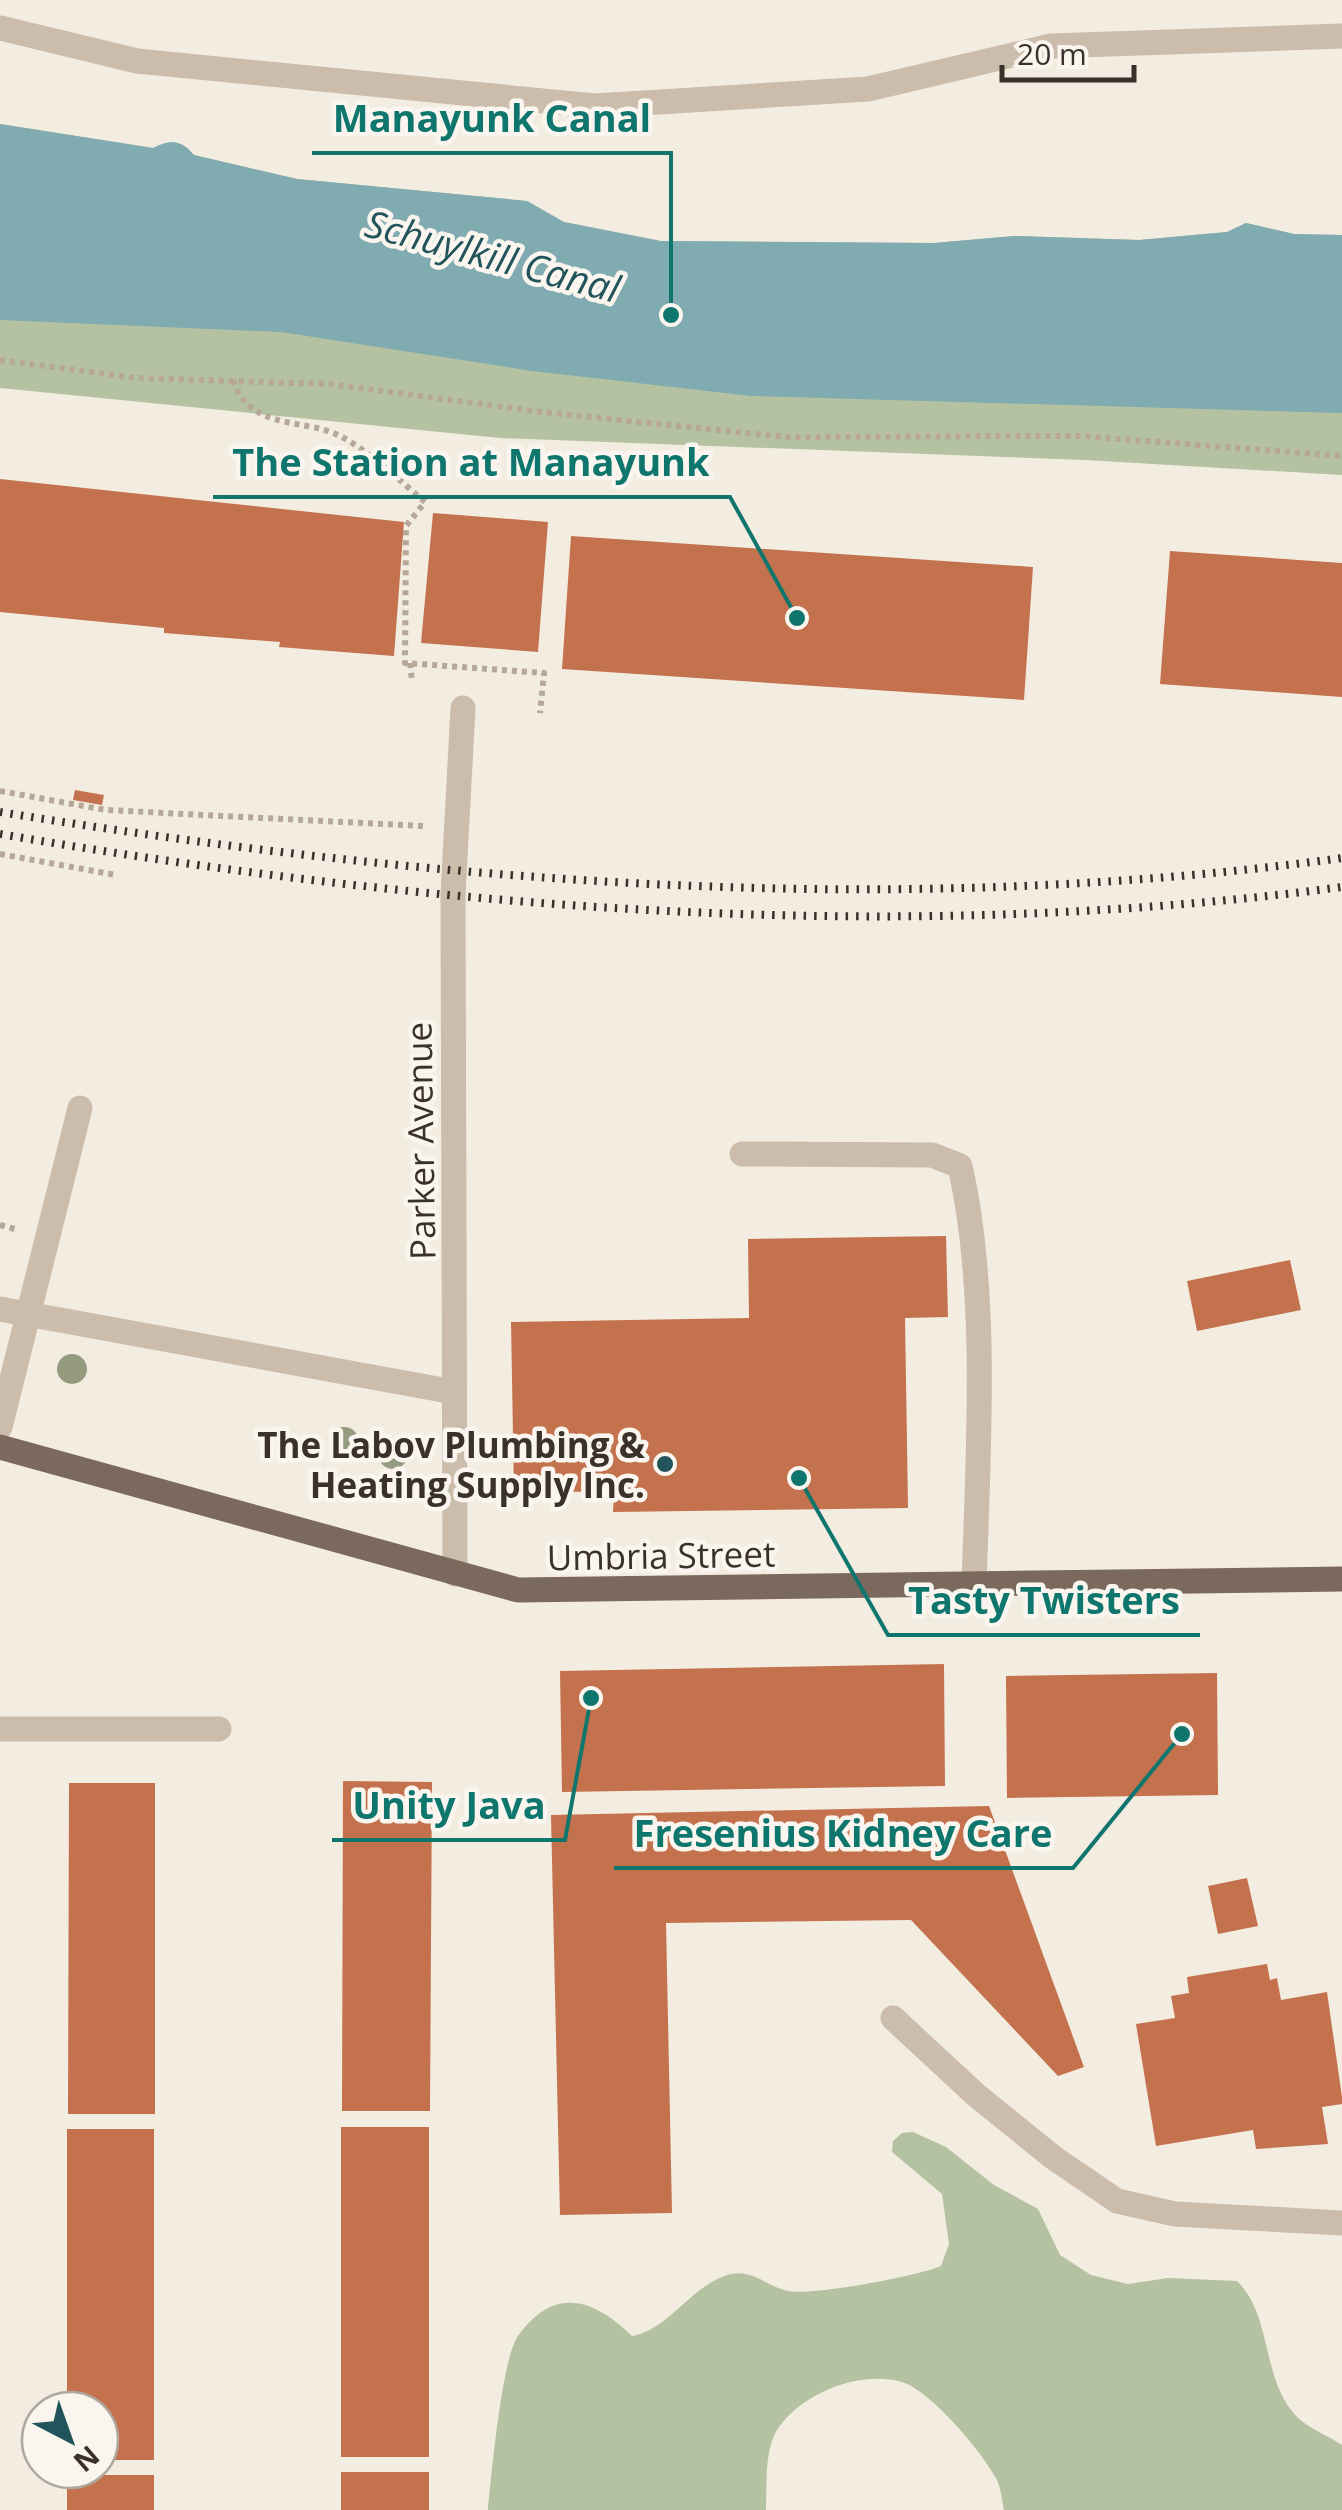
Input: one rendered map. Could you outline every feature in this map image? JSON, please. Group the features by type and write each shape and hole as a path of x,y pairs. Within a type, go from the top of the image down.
{"main road":[{"name":"Umbria Street","path":"0,1448 518,1590 552,1593 1342,1579"}],"street":[{"path":"0,28 137,61 594,106 868,90 1051,46 1342,36"},
{"name":"Parker Avenue","path":"455,1574 453,895 463,708"},
{"path":"0,1426 80,1108"},
{"path":"742,1154 932,1155 960,1166 973,1246 977,1384 974,1586"},
{"path":"0,1309 454,1392"},
{"path":"0,1728 218,1729"},
{"path":"893,2018 976,2094 1117,2201 1176,2214 1342,2223"}],"path":[{"path":"0,360 87,374 329,384 542,412 786,436 1081,436 1342,456"},
{"path":"233,380 242,397 276,422 336,434 425,502 406,526 405,662 544,673 540,713"},
{"path":"410,663 412,681"},
{"path":"0,791 106,810 424,826"},
{"path":"0,854 116,875"}],"green space":[{"path":"0,124 153,148 175,142 194,155 297,179 527,201 564,222 660,241 934,243 1014,236 1139,240 1227,232 1246,223 1294,234 1342,235 1342,475 1085,460 500,438 0,388"},
{"path":"913,2132 946,2147 994,2185 1038,2209 1060,2255 1091,2275 1128,2284 1168,2278 1237,2281 1256,2310 1275,2378 1291,2410 1309,2426 1342,2445 1342,2510 1004,2510 990,2468 941,2410 902,2382 869,2379 818,2394 779,2427 769,2456 766,2510 488,2510 498,2419 512,2348 532,2320 546,2310 560,2304 588,2306 632,2336 656,2326 710,2283 732,2274 749,2275 788,2291 801,2292 865,2284 941,2266 949,2244 942,2194 892,2152 893,2141 902,2133"}],"water":[{"name":"Schuylkill Canal","path":"0,124 153,148 175,142 194,155 297,179 527,201 564,222 661,241 934,243 1014,236 1139,240 1227,232 1246,223 1294,234 1342,235 1342,413 751,396 532,371 281,332 0,320"}],"building":[{"path":"0,479 404,522 394,656 279,647 280,642 164,633 164,628 0,612"},
{"path":"433,513 548,522 538,652 421,643"},
{"path":"571,536 1033,567 1024,700 562,669"},
{"path":"1170,551 1342,563 1342,697 1160,684"},
{"path":"75,790 104,795 102,805 73,800"},
{"path":"946,1236 948,1317 905,1318 908,1508 613,1512 614,1491 514,1493 511,1322 749,1318 748,1239"},
{"path":"1290,1260 1301,1310 1197,1331 1187,1281"},
{"path":"944,1664 945,1786 562,1792 560,1671"},
{"path":"1217,1673 1218,1795 1007,1798 1006,1676"},
{"path":"343,1781 432,1782 430,2111 342,2111"},
{"path":"69,1783 155,1783 155,2114 68,2114"},
{"path":"989,1806 1084,2067 1058,2076 911,1920 666,1923 672,2213 560,2215 551,1815"},
{"path":"1247,1878 1258,1926 1218,1934 1208,1886"},
{"path":"1267,1964 1270,1980 1277,1978 1281,2000 1327,1992 1342,2097 1342,2104 1322,2107 1328,2144 1256,2149 1253,2130 1156,2146 1136,2024 1175,2018 1171,1996 1189,1993 1187,1977"},
{"path":"341,2127 429,2127 429,2457 341,2457"},
{"path":"67,2129 154,2129 154,2460 120,2460 120,2390 67,2390"},
{"path":"341,2472 429,2472 429,2510 341,2510"},
{"path":"120,2475 154,2475 154,2510 67,2510 67,2490 120,2490"}],"railway":[{"path":"0,812 334,858 669,885 1006,887 1174,876 1342,858"},
{"path":"0,834 333,883 669,911 838,916 1006,914 1174,905 1342,887"}],"place":[{"name":"Manayunk Canal","path":"671,315"},
{"name":"The Station at Manayunk","path":"797,618"},
{"name":"The Labov Plumbing & Heating Supply Inc.","path":"665,1464"},
{"name":"Tasty Twisters","path":"799,1478"},
{"name":"Unity Java","path":"591,1698"},
{"name":"Fresenius Kidney Care","path":"1182,1734"}]}
